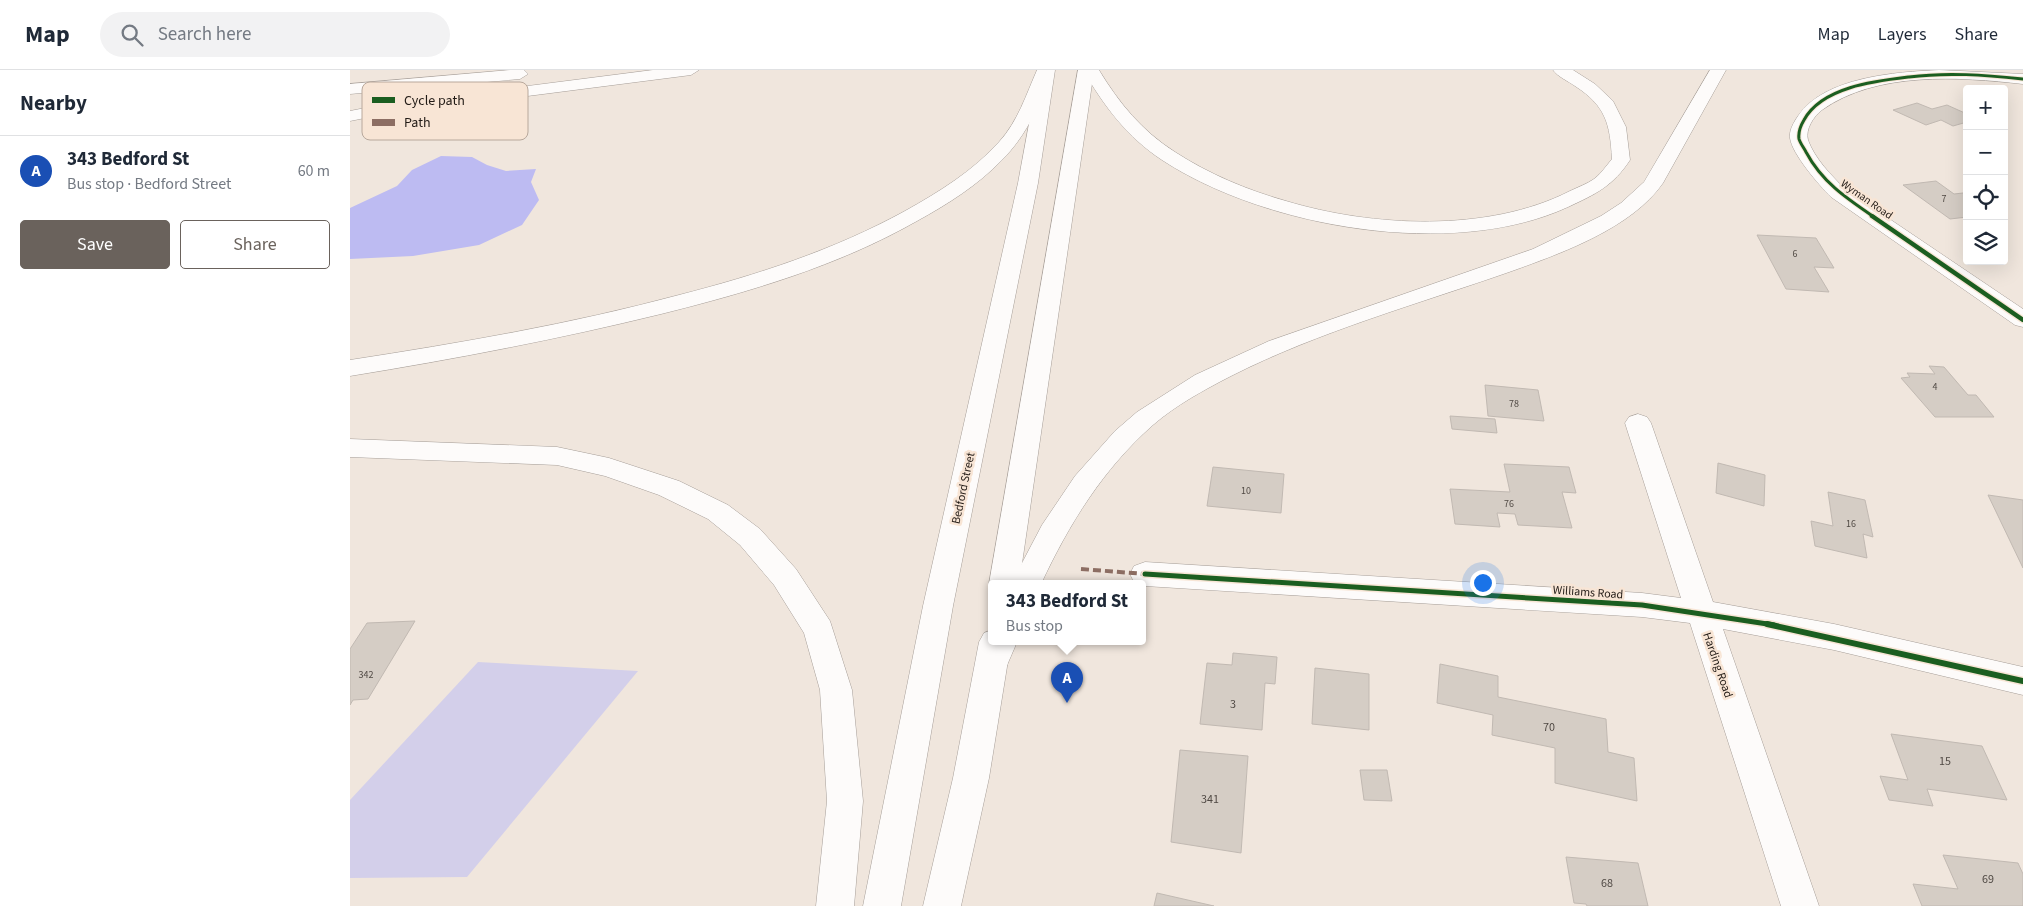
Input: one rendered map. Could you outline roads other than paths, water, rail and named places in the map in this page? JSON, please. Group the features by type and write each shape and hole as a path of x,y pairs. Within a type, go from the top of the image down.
{"main road":[{"path":"528,91 691,70"},
{"path":"350,368 528,338 616,319 735,288 842,251 905,220 954,191 992,159 1015,134 1030,108 1046,70"},
{"name":"Bedford Street","path":"882,906 938,606 1028,183 1046,70"},
{"path":"1005,580 1086,70"},
{"path":"1091,70 1097,83 1114,107 1135,129 1164,154 1200,175 1260,200 1303,212 1353,222 1430,227 1499,222 1552,209 1601,183 1621,160 1621,138 1616,116 1597,92 1561,70"},
{"path":"1028,580 1058,521 1086,482 1124,438 1167,402 1214,375 1278,346 1514,263 1599,226 1648,190 1680,142 1718,70"},
{"path":"427,82 537,72"},
{"name":"Wyman Road","path":"2023,79 1990,74 1931,73 1878,78 1821,99 1804,118 1799,138 1816,171 1838,193 2004,305 2023,320"},
{"name":"Harding Road","path":"1638,423 1800,906"},
{"path":"350,448 557,456 609,468 669,488 718,512 750,537 785,577 819,630 836,690 845,801 835,906"},
{"name":"Williams Road","path":"1145,574 1642,605 1700,611 1752,620 2023,681"},
{"path":"942,906 971,778 995,650"}],"water":[{"path":"441,156 472,157 487,165 506,171 536,169 531,182 539,200 522,225 479,245 413,256 350,259 350,208 397,186 412,170"}],"place":[{"name":"343 Bedford St","path":"1067,703"}]}
